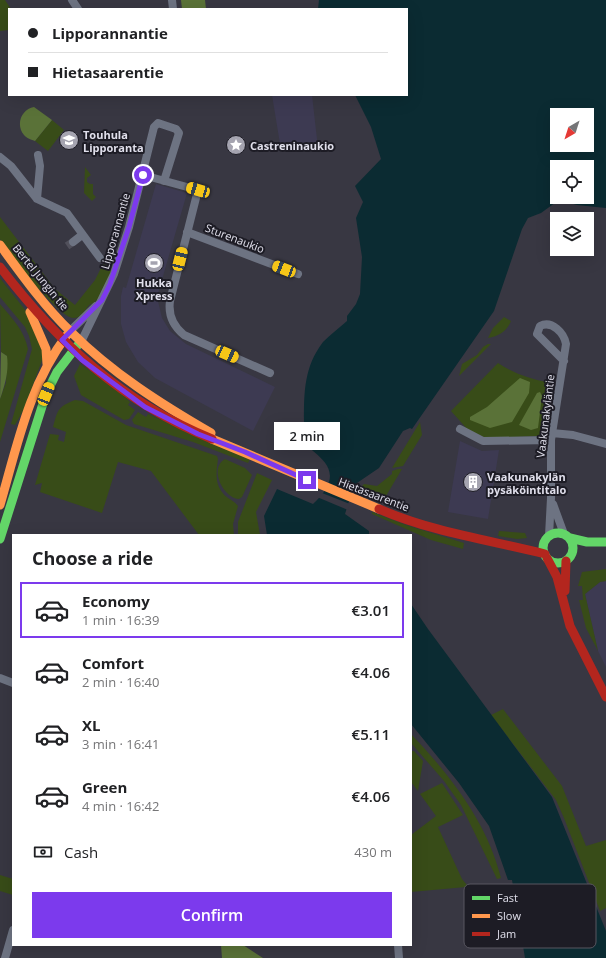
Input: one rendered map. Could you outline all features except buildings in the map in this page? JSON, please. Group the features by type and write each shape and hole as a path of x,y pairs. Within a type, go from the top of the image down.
{"street":[{"name":"Lipporannantie","path":"81,342 114,274 143,175 154,127 158,123 176,129 179,133 164,181"},
{"path":"37,199 40,166 38,155"},
{"path":"0,157 11,166 37,199 67,213 100,258"},
{"path":"143,175 198,190 170,301 169,311 172,320 184,335 270,373"},
{"name":"Sturenaukio","path":"187,232 298,274"},
{"path":"73,242 82,235"},
{"name":"Bertel Jungin tie","path":"0,245 34,291 81,342"},
{"path":"0,267 40,331 46,349 47,364"},
{"path":"12,284 73,351"},
{"name":"Lipporannantie","path":"70,331 90,314 102,300"},
{"name":"Vaakunakyläntie","path":"547,537 551,498 552,436 564,361 566,344 561,332 550,325 544,324 540,326 537,334 540,339 564,361"},
{"path":"0,505 36,387 47,364 62,340 70,331"},
{"path":"0,539 46,394 57,372 81,342"},
{"name":"Hietasaarentie","path":"81,342 116,372 152,398 245,452"},
{"name":"Hietasaarentie","path":"73,351 108,380 145,407 198,434 245,452 364,504 439,531 500,543 546,556"},
{"path":"460,429 483,440 573,435 606,444"},
{"name":"Vaakunakyläntie","path":"551,498 560,527 567,536"},
{"path":"606,542 582,541 556,533 547,537 543,546 546,556 553,568 565,602 570,626 586,662 606,697"},
{"path":"565,602 569,558 574,548 567,536"},
{"name":"Hietasaarentie","path":"500,543 530,543 547,537"},
{"path":"546,556 554,562 569,558 579,551 606,546"},
{"path":"0,678 12,683"},
{"path":"5,958 12,934"},
{"path":"398,946 399,958"}],"shaded area":[{"path":"272,96 312,96 318,148 301,151 281,150"},
{"path":"156,184 187,193 157,297 162,318 170,331 186,344 275,387 253,431 155,378 138,362 126,342 121,324 121,296 123,287 126,288"},
{"name":"Vaakunakylän pysäköintitalo","path":"460,441 482,451 499,450 488,519 448,512"},
{"path":"606,581 606,667 598,651 585,594 600,582"}],"green space":[{"path":"0,0 5,0 10,8 8,8 8,30 0,31"},
{"path":"181,0 205,0 206,8 182,8"},
{"path":"34,107 52,120 35,141 25,136 21,131 20,126 23,114 30,108"},
{"path":"52,120 64,130 48,151 35,141"},
{"path":"85,167 91,175 87,178 87,182 93,184 93,194 96,197 92,201 84,193"},
{"path":"0,217 55,289 75,305 95,280 103,264 109,266 111,271 103,291 97,300 89,305 79,317 73,318 66,315 22,270 4,246 0,239"},
{"path":"0,278 26,311 44,355 24,409 15,425 11,424 32,349 25,327 0,297"},
{"path":"0,304 21,330 28,349 0,442 0,399 6,383 7,356 1,352"},
{"path":"504,317 511,321 507,328 496,336 488,338 493,328"},
{"path":"491,344 459,376 462,364 477,355 483,347"},
{"path":"1,352 7,356 7,373 0,399"},
{"path":"498,363 522,375 547,382 540,436 486,438 468,430 451,411"},
{"path":"80,364 118,390 130,402 128,405 135,410 129,419 124,420 81,395 74,376"},
{"path":"520,378 530,382 529,393 512,422 490,428 470,420 470,417 487,407"},
{"path":"540,392 542,396 538,428 531,430 519,425 537,393"},
{"path":"75,400 83,401 126,425 217,456 218,485 223,494 238,506 233,524 234,534 198,534 151,471 118,462 102,513 40,492 42,483 35,485 50,434 59,435 58,440 64,442 66,432 53,427 57,413 61,407"},
{"path":"138,412 146,417 148,414 250,459 248,463 193,442 134,424 132,420"},
{"path":"420,422 422,435 403,466 392,468"},
{"path":"225,459 245,468 252,475 242,497 239,499 228,494 223,489 220,482 218,469 220,464"},
{"path":"402,469 383,501 358,490 364,484 377,486 392,474 392,471"},
{"path":"257,473 272,480 256,512 260,534 238,534 238,522"},
{"path":"372,512 406,525 464,543 463,549 431,540 372,514"},
{"path":"499,531 525,533 527,538 517,539 498,536"},
{"path":"606,569 606,581 600,582 585,594 598,651 586,628 579,600 583,600 582,586 578,586 582,572"},
{"path":"503,709 562,786 586,846 606,840 606,908 600,911 596,901 596,884 590,884 556,800 491,715"},
{"path":"412,735 440,766 477,819 495,857 501,878 497,879 461,805 444,781 412,744"},
{"path":"412,751 414,751 423,761 418,791 412,783"},
{"path":"442,783 463,815 438,827 462,879 466,884 464,884 464,887 412,892 412,834 436,816 420,794"},
{"path":"0,875 12,879 12,895 0,891"},
{"path":"221,946 245,946 263,958 222,958"}],"water":[{"path":"319,0 606,0 606,208 573,204 594,204 594,160 550,160 550,204 553,204 541,213 528,218 522,229 494,311 412,429 410,428 403,431 379,468 354,485 345,514 369,531 369,534 267,534 264,516 277,489 313,504 327,488 330,474 326,464 301,439 298,431 304,422 306,380 317,351 323,342 347,321 347,316 356,304 360,294 362,257 356,218 363,202 355,186 381,159 371,127 356,96 408,96 408,8 318,8"},
{"path":"412,605 552,797 587,884 513,884 512,880 508,880 489,826 459,783 412,725"},
{"path":"596,906 606,931 606,958 525,958 523,948 596,948"}],"pier":[{"path":"322,493 350,504 348,510 317,497"}],"tunnel":[{"path":"67,246 73,242"}],"traffic: fast":[{"path":"0,539 46,394 57,372 77,346"},
{"path":"558,533 569,537 573,548 569,559 558,563 547,559 543,548 547,537 558,533"},
{"path":"570,538 587,542 606,542"}],"traffic: slow":[{"path":"0,245 42,301 87,347 138,387 211,433"},
{"path":"30,312 46,349 47,364"},
{"path":"0,505 19,438 34,395 43,374 67,335"},
{"path":"212,439 379,509"}],"traffic: jam":[{"path":"0,267 45,321 69,346 94,368 121,389 149,407 179,424 212,439"},
{"path":"379,509 440,530 545,554"},
{"path":"547,558 557,577 570,626 606,697"},
{"path":"565,591 566,561"}],"place":[{"name":"Touhula Lipporanta","path":"69,140"},
{"name":"Castreninaukio","path":"236,145"},
{"name":"Hukka Xpress","path":"154,263"},
{"name":"Vaakunakylän pysäköintitalo","path":"473,482"}],"route":[{"path":"143,175 129,227 110,284 102,300 90,314 62,340 82,360 145,407 178,425 245,452 307,480"}]}
